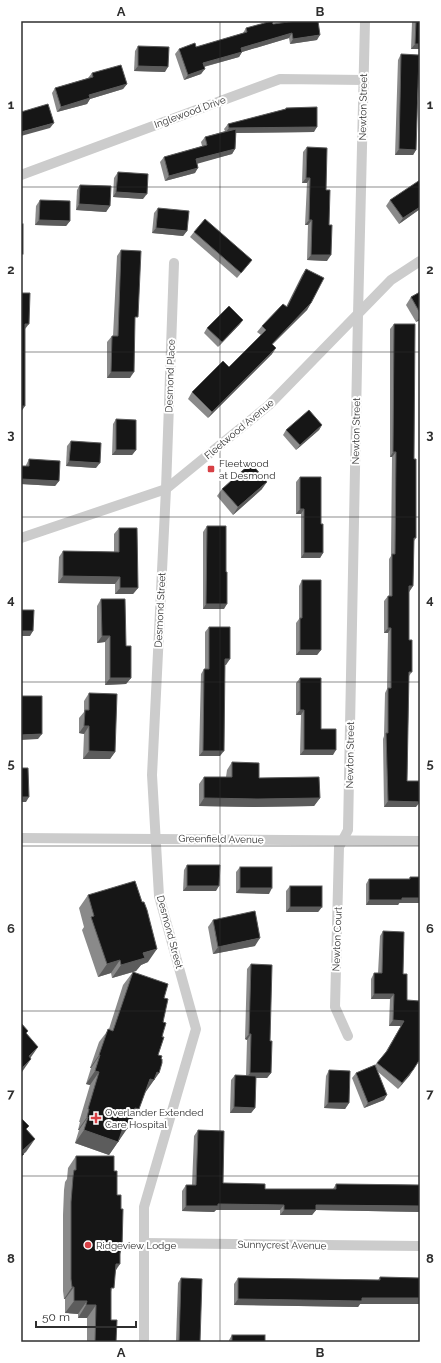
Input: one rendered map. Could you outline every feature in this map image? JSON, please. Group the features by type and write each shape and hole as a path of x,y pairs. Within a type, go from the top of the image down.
{"street":[{"name":"Newton Street","path":"343,840 348,830 365,21"},
{"name":"Inglewood Drive","path":"21,175 280,79 364,80"},
{"name":"Fleetwood Avenue","path":"21,538 166,489 269,405 391,280 420,261"},
{"name":"Desmond Place","path":"166,489 174,263"},
{"name":"Desmond Street","path":"144,1342 144,1207 196,1029 160,896 152,775 166,489"},
{"name":"Greenfield Avenue","path":"21,838 420,841"},
{"name":"Newton Court","path":"343,840 339,847 335,1007 348,1036"},
{"name":"Sunnycrest Avenue","path":"144,1243 420,1246"}],"building":[{"path":"272,21 273,24 296,21 318,21 320,35 293,39 292,33 241,48 242,52 203,63 205,69 188,75 179,49 195,43 196,47 247,32 246,28"},
{"path":"416,21 420,21 420,44 415,44"},
{"path":"138,46 169,47 168,67 138,66"},
{"path":"401,54 419,55 416,150 399,149"},
{"path":"121,65 127,84 89,95 90,98 61,107 55,88 93,77 92,73"},
{"path":"48,104 54,123 21,132 21,112"},
{"path":"317,107 317,127 229,128 228,124 286,108"},
{"path":"236,129 235,149 196,159 198,168 169,176 164,157 207,145 205,137"},
{"path":"307,147 327,148 326,190 330,190 329,225 332,225 331,255 311,255 312,220 309,220 310,178 306,178"},
{"path":"118,172 148,174 147,194 116,192"},
{"path":"420,180 420,207 403,218 390,200"},
{"path":"80,185 111,186 110,206 79,204"},
{"path":"40,200 70,201 70,221 39,220"},
{"path":"158,208 189,211 187,231 156,228"},
{"path":"205,219 252,260 241,273 194,232"},
{"path":"21,224 23,224 23,254 21,254"},
{"path":"121,250 141,251 138,317 135,317 134,372 111,372 112,336 118,336"},
{"path":"306,269 324,278 311,303 272,344 276,348 212,412 192,392 223,361 229,367 266,330 262,326 283,304 287,307"},
{"path":"420,292 420,313 411,297"},
{"path":"21,293 30,293 29,324 25,324 25,406 21,406"},
{"path":"229,306 243,320 222,342 207,328"},
{"path":"394,324 415,324 414,459 416,459 416,538 414,538 413,586 409,586 409,640 412,640 412,672 409,672 407,781 420,781 420,802 388,801 386,733 388,733 388,688 391,688 391,628 388,628 388,596 392,596 392,554 395,554 396,452 393,452"},
{"path":"309,410 322,425 300,445 286,430"},
{"path":"116,419 136,420 136,450 116,450"},
{"path":"71,441 101,443 100,463 69,461"},
{"path":"29,459 60,461 59,481 21,479 21,466 29,466"},
{"path":"251,463 267,482 238,507 222,489"},
{"path":"300,477 321,477 321,524 323,524 323,553 304,553 304,509 300,509"},
{"path":"207,526 226,526 227,604 206,604"},
{"path":"119,528 137,528 138,588 120,588 120,577 63,576 63,551 119,552"},
{"path":"302,580 321,580 321,650 300,650"},
{"path":"101,599 125,599 126,646 131,646 131,678 110,678 110,636 102,636"},
{"path":"21,610 34,610 33,631 21,631"},
{"path":"209,627 230,627 230,659 225,659 224,751 203,751 204,669 209,669"},
{"path":"300,678 321,678 321,729 336,729 336,750 304,750 304,710 300,710"},
{"path":"89,693 117,694 115,752 89,751 89,726 84,726 85,710 89,710"},
{"path":"21,696 42,696 42,734 21,735"},
{"path":"232,762 259,763 259,778 319,777 320,798 204,798 204,777 232,777"},
{"path":"21,768 28,768 29,797 21,797"},
{"path":"187,865 220,865 219,886 187,886"},
{"path":"240,867 272,867 272,888 240,888"},
{"path":"410,877 420,877 420,898 402,898 402,900 369,900 369,879 410,879"},
{"path":"135,881 142,902 144,902 147,910 157,949 143,953 145,958 121,965 120,960 107,964 91,917 94,916 88,895"},
{"path":"290,886 322,886 322,907 290,907"},
{"path":"255,911 260,938 218,947 213,920"},
{"path":"383,931 404,932 403,974 407,974 407,1000 420,1001 420,1059 402,1083 377,1063 387,1051 404,1021 393,1020 394,994 374,994 374,973 382,973"},
{"path":"251,964 272,965 270,1041 272,1041 271,1073 250,1073 251,1034 249,1034"},
{"path":"133,972 168,984 164,998 168,999 163,1022 166,1023 162,1037 164,1037 158,1055 162,1056 162,1063 159,1073 157,1072 154,1080 150,1079 139,1109 135,1108 127,1129 123,1128 118,1142 84,1130 88,1117 88,1109 99,1072 95,1071 99,1055 108,1029 113,1031"},
{"path":"21,1023 28,1031 26,1033 38,1047 29,1056 31,1059 21,1069"},
{"path":"375,1065 387,1095 368,1103 356,1073"},
{"path":"329,1070 350,1071 349,1103 328,1103"},
{"path":"235,1075 256,1076 255,1108 234,1107"},
{"path":"21,1118 29,1126 26,1129 35,1139 21,1152"},
{"path":"198,1130 224,1131 223,1183 265,1184 265,1189 336,1189 336,1184 420,1185 420,1206 316,1205 316,1210 284,1210 284,1205 218,1204 218,1206 186,1206 186,1185 196,1185"},
{"name":"Ridgeview Lodge","path":"76,1156 114,1156 114,1171 117,1171 117,1195 121,1195 121,1209 123,1209 120,1264 116,1264 114,1288 111,1288 111,1320 117,1320 116,1342 95,1342 96,1305 86,1305 87,1301 74,1301 74,1287 72,1287 71,1279 71,1202 74,1170 76,1170"},
{"path":"380,1277 420,1278 420,1298 362,1298 362,1301 238,1299 238,1278 380,1280"},
{"path":"181,1278 202,1279 200,1342 179,1342"},
{"path":"232,1335 265,1335 265,1342 232,1342"}],"place":[{"name":"Fleetwood at Desmond","path":"211,469"},
{"name":"Overlander Extended Care Hospital","path":"96,1118"},
{"name":"Ridgeview Lodge","path":"88,1245"}]}
